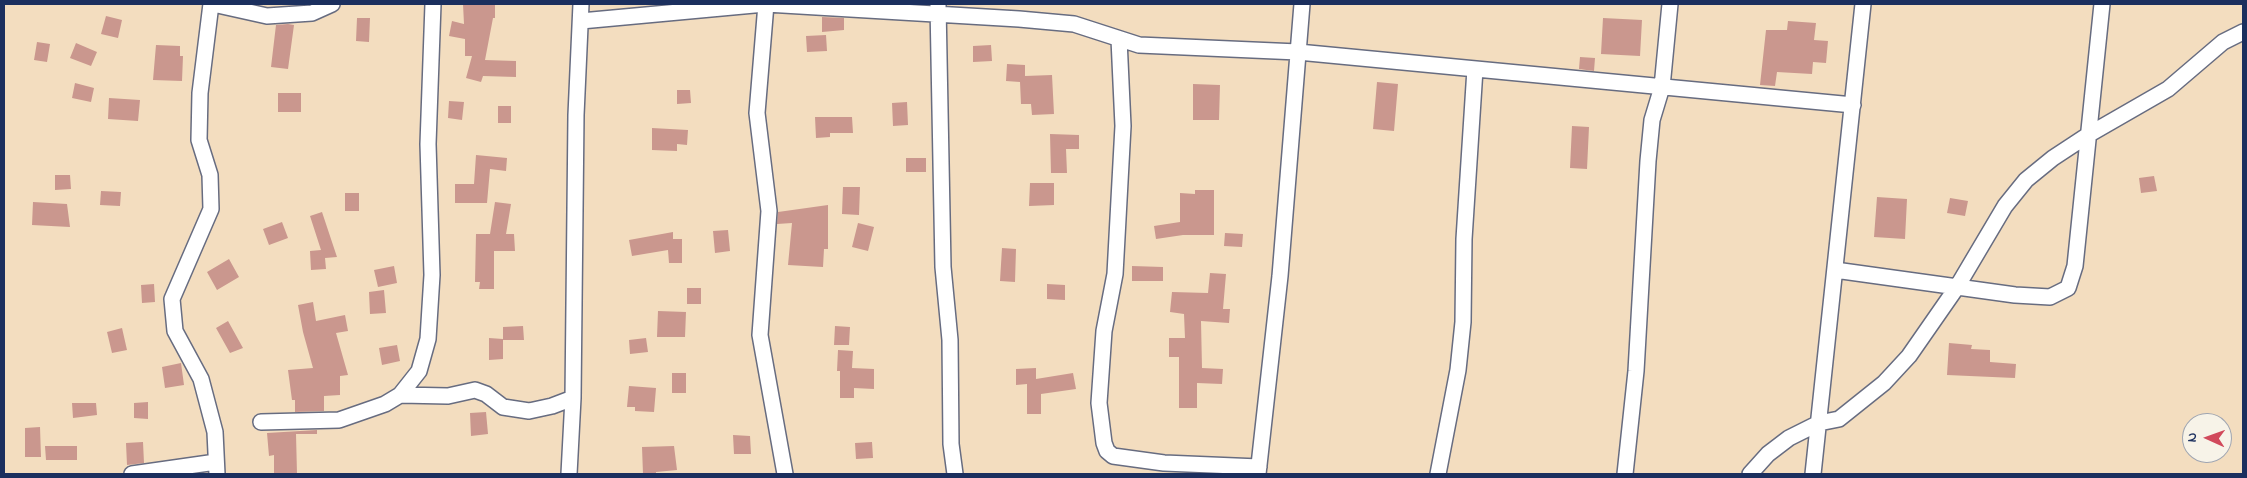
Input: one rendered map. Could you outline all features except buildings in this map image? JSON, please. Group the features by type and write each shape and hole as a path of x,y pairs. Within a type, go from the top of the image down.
{"street":[{"path":"132,474 217,468 215,432 202,379 175,331 172,299 211,208 210,175 199,140 200,93 212,4 267,16 312,13 332,4"},
{"path":"261,422 339,420 385,404 400,396 419,371 428,339 432,275 428,144 433,4"},
{"path":"569,474 573,398 576,115 581,4"},
{"path":"580,21 766,4 939,9 1074,24 1140,45 1298,52 1853,105"},
{"path":"766,4 757,113 769,211 760,335 785,474"},
{"path":"1119,39 1123,126 1115,274 1104,331 1099,403 1104,443 1107,451 1114,456 1164,463 1258,471 1280,276 1302,4"},
{"path":"1624,474 1636,371 1652,120 1662,87 1670,4"},
{"path":"1813,474 1863,4"},
{"path":"1835,270 2015,296 2050,297 2068,288 2074,266 2102,4"},
{"path":"939,9 943,267 950,340 951,444 955,474"},
{"path":"1750,474 1768,454 1789,438 1819,423 1839,418 1884,383 1909,356 1957,287 2005,206 2026,180 2053,158 2088,135 2168,89 2223,42 2243,32"},
{"path":"1438,474 1458,370 1464,322 1464,239 1475,69"},
{"path":"400,396 448,396 475,390 486,394 503,406 529,411 552,406 573,398"}]}
